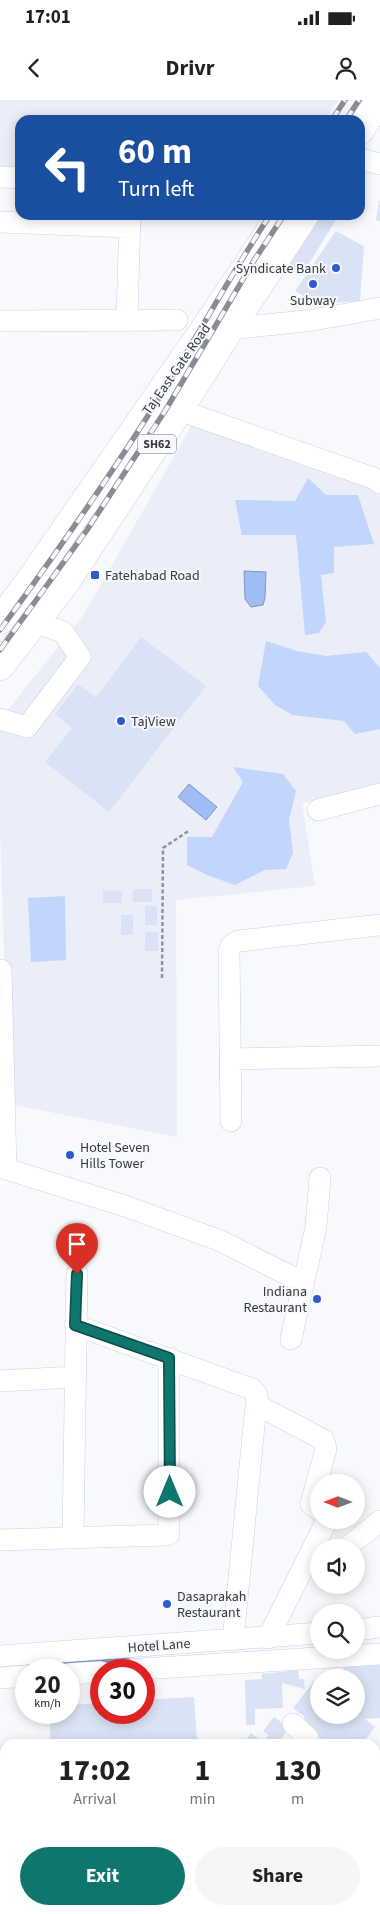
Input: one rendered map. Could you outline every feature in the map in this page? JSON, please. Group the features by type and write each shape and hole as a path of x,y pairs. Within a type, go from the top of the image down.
{"main road":[{"path":"356,115 370,109"},
{"name":"Taj East Gate Road","path":"0,620 218,328 278,220"},
{"name":"SH62","path":"0,666 65,582 179,410 218,328 301,220"}],"street":[{"path":"365,161 380,164"},
{"path":"0,177 15,178"},
{"path":"0,222 130,221 127,319"},
{"path":"218,328 313,320 380,308"},
{"path":"0,321 176,320"},
{"path":"179,410 373,478 380,483"},
{"path":"0,719 27,727 80,657 63,632 34,622"},
{"path":"318,810 380,794"},
{"path":"232,1121 229,951 234,942 380,925"},
{"path":"1,970 3,1168 125,1206 220,1241 304,1283"},
{"path":"230,1059 380,1056"},
{"path":"291,1339 316,1228 320,1178"},
{"path":"73,1538 77,1274"},
{"path":"75,1325 252,1389 257,1395 233,1640"},
{"path":"0,1540 165,1536 169,1534 169,1358"},
{"path":"0,1381 74,1377"},
{"path":"256,1405 324,1440 326,1449 319,1474"},
{"path":"357,1539 380,1521"},
{"path":"268,1638 294,1589 322,1529"},
{"path":"294,1589 310,1576"},
{"path":"365,1629 380,1628"},
{"name":"Hotel Lane","path":"0,1656 310,1634"},
{"path":"186,1643 189,1666"},
{"name":"Hotel Lane","path":"155,1668 380,1654"},
{"path":"0,1678 15,1677"},
{"path":"293,1724 308,1739"}],"path":[{"path":"162,978 164,848 190,830"}],"shaded area":[{"path":"0,100 338,100 328,115 15,115 15,174 0,173"},
{"path":"192,425 380,488 380,783 302,803 315,886 176,900 177,1137 9,1104 0,828 0,720 84,614"},
{"path":"308,478 326,495 358,495 374,544 334,547 334,573 321,575 326,622 319,633 305,635 296,535 242,535 235,500 295,501"},
{"path":"244,571 266,572 263,605 251,607 245,599"},
{"path":"266,641 297,651 326,656 366,652 380,668 380,729 355,734 344,721 293,715 275,705 258,686"},
{"path":"233,767 283,774 296,791 289,820 293,853 286,869 265,870 235,885 207,875 187,865 187,837 212,837 243,782"},
{"path":"189,784 217,807 206,820 178,797"},
{"path":"65,896 66,960 31,962 28,898"}],"building":[{"path":"380,201 380,221 376,220"},
{"path":"306,220 336,220 302,275 281,259"},
{"name":"Syndicate Bank","path":"336,231 364,246 360,301 316,304 295,291"},
{"name":"TajView","path":"141,637 206,686 109,812 45,762 72,728 55,714 78,684 96,698"},
{"path":"133,889 152,889 152,902 133,902"},
{"path":"103,890 122,891 122,903 103,903"},
{"path":"145,906 157,906 157,925 145,925"},
{"path":"121,915 133,915 133,935 121,935"},
{"path":"145,932 158,932 158,951 145,951"},
{"path":"380,1664 380,1718 365,1719 365,1669 343,1669 343,1665"},
{"path":"298,1670 299,1679 304,1679 305,1689 282,1683 283,1708 255,1709 255,1725 246,1725 245,1680 262,1679 262,1674"},
{"path":"310,1686 310,1724 365,1724 365,1719 375,1727 366,1739 322,1739 301,1723 305,1717 293,1708"},
{"path":"194,1697 197,1739 51,1739 50,1724 80,1724 80,1704 90,1704 90,1724 155,1724 155,1699"},
{"path":"274,1717 289,1728 281,1739 266,1739 269,1735 263,1731"},
{"path":"251,1733 258,1739 247,1739"}],"waterway":[{"path":"0,1667 90,1662"}],"railway":[{"path":"335,115 345,100"},
{"path":"349,115 359,100"},
{"path":"0,630 136,435 267,220"},
{"path":"0,650 87,530 165,411 255,259 281,220"}],"place":[{"name":"Syndicate Bank","path":"336,268"},
{"name":"Subway","path":"313,284"},
{"name":"Fatehabad Road","path":"95,575"},
{"name":"TajView","path":"121,721"},
{"name":"Hotel Seven Hills Tower","path":"70,1155"},
{"name":"Indiana Restaurant","path":"317,1299"},
{"name":"Dasaprakah Restaurant","path":"167,1604"}],"route":[{"path":"77,1274 75,1325 169,1358 170,1492"}]}
